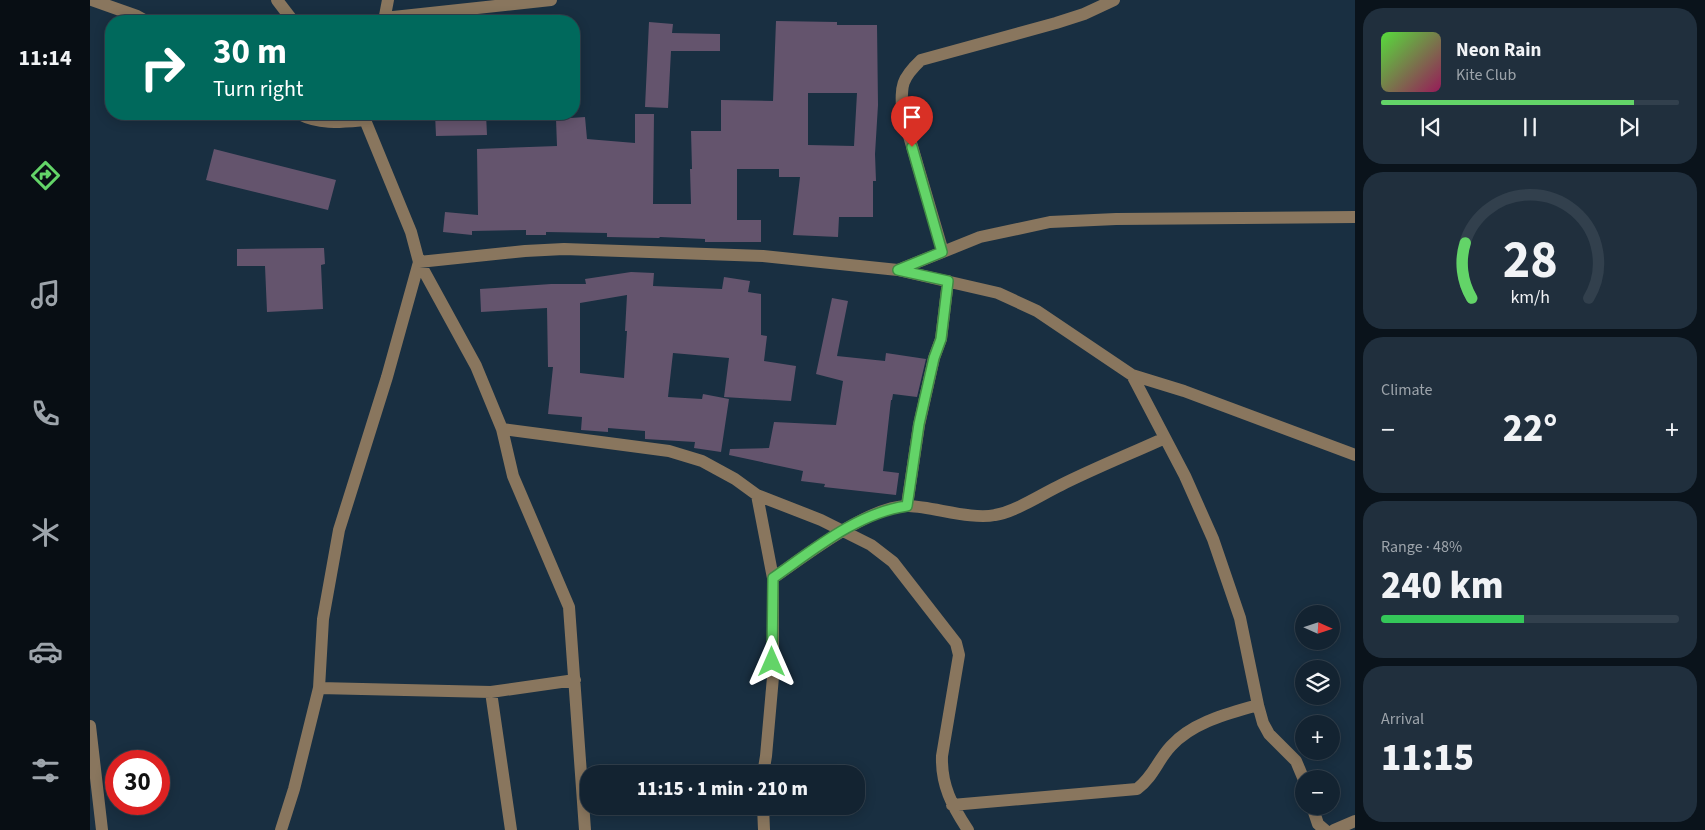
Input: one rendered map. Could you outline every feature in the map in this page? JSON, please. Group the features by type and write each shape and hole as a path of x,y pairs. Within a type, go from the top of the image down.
{"street":[{"path":"92,0 134,15"},
{"path":"278,0 289,15"},
{"path":"385,15 388,0"},
{"path":"426,15 551,0"},
{"path":"942,252 902,112 902,90 907,73 921,60 1056,23 1084,14 1114,0"},
{"path":"318,120 333,123 346,120"},
{"path":"366,120 411,232 419,262 476,366 502,429 513,476 569,607 585,830"},
{"path":"898,270 980,237 1050,222 1116,219 1355,217"},
{"path":"419,262 524,251 564,249 763,256 898,270 998,293 1037,311 1132,375 1184,391 1355,455"},
{"path":"281,830 294,789 319,688 323,618 339,530 387,377 419,262"},
{"path":"907,506 919,424 934,358 941,339 948,281"},
{"path":"1132,375 1185,476 1213,539 1240,618 1263,723 1269,734 1296,761 1300,770"},
{"path":"502,429 669,451 702,461 757,495 842,530 871,546 893,562 956,643 959,655 942,756 943,775 952,805 968,830"},
{"path":"773,578 842,530 884,510 907,506 994,516 1165,438"},
{"path":"757,495 773,578 773,678 764,765"},
{"path":"319,688 491,692 574,680"},
{"path":"491,692 511,830"},
{"path":"952,805 1137,789 1148,781 1170,747 1190,730 1219,716 1258,705"},
{"path":"90,726 102,830"},
{"path":"763,815 764,830"},
{"path":"1315,815 1318,824 1325,830"},
{"path":"1334,830 1355,821"}],"building":[{"path":"776,21 837,22 837,25 877,25 878,105 875,154 876,181 873,181 873,217 839,217 838,237 793,235 800,177 779,177 779,169 737,169 737,220 761,220 761,242 705,242 705,239 607,237 607,233 546,232 546,235 526,235 526,230 472,231 472,235 443,232 445,212 478,215 477,149 557,146 556,120 580,120 580,117 585,117 587,139 635,143 635,114 654,114 653,204 691,204 691,131 721,131 721,100 773,101","holes":["808,93 857,93 854,146 808,145"]},
{"path":"649,22 673,24 672,33 720,34 720,51 671,51 668,108 645,107"},
{"path":"435,120 486,120 487,135 436,136"},
{"path":"214,149 336,180 328,210 206,180"},
{"path":"324,248 325,264 321,265 323,309 267,312 265,266 237,266 237,249"},
{"path":"631,272 654,273 653,286 722,289 724,277 750,281 748,292 761,294 761,335 767,336 764,361 796,366 791,401 724,397 729,358 673,353 668,397 702,399 703,394 729,399 721,452 694,448 695,442 645,439 645,431 608,428 608,432 581,430 582,417 548,414 553,367 548,367 547,308 481,312 480,289 551,284 586,284 585,279","holes":["627,295 625,331 627,331 624,378 580,373 580,303"]},
{"path":"832,298 848,301 837,356 885,361 886,353 926,359 917,397 893,394 891,400 883,471 899,473 896,495 824,487 825,484 801,481 803,471 729,455 730,449 769,448 774,422 836,425 843,381 816,374"}],"route":[{"path":"772,662 773,578 842,530 884,510 907,506 919,424 934,358 941,339 948,281 898,270 942,252 912,147"}]}
